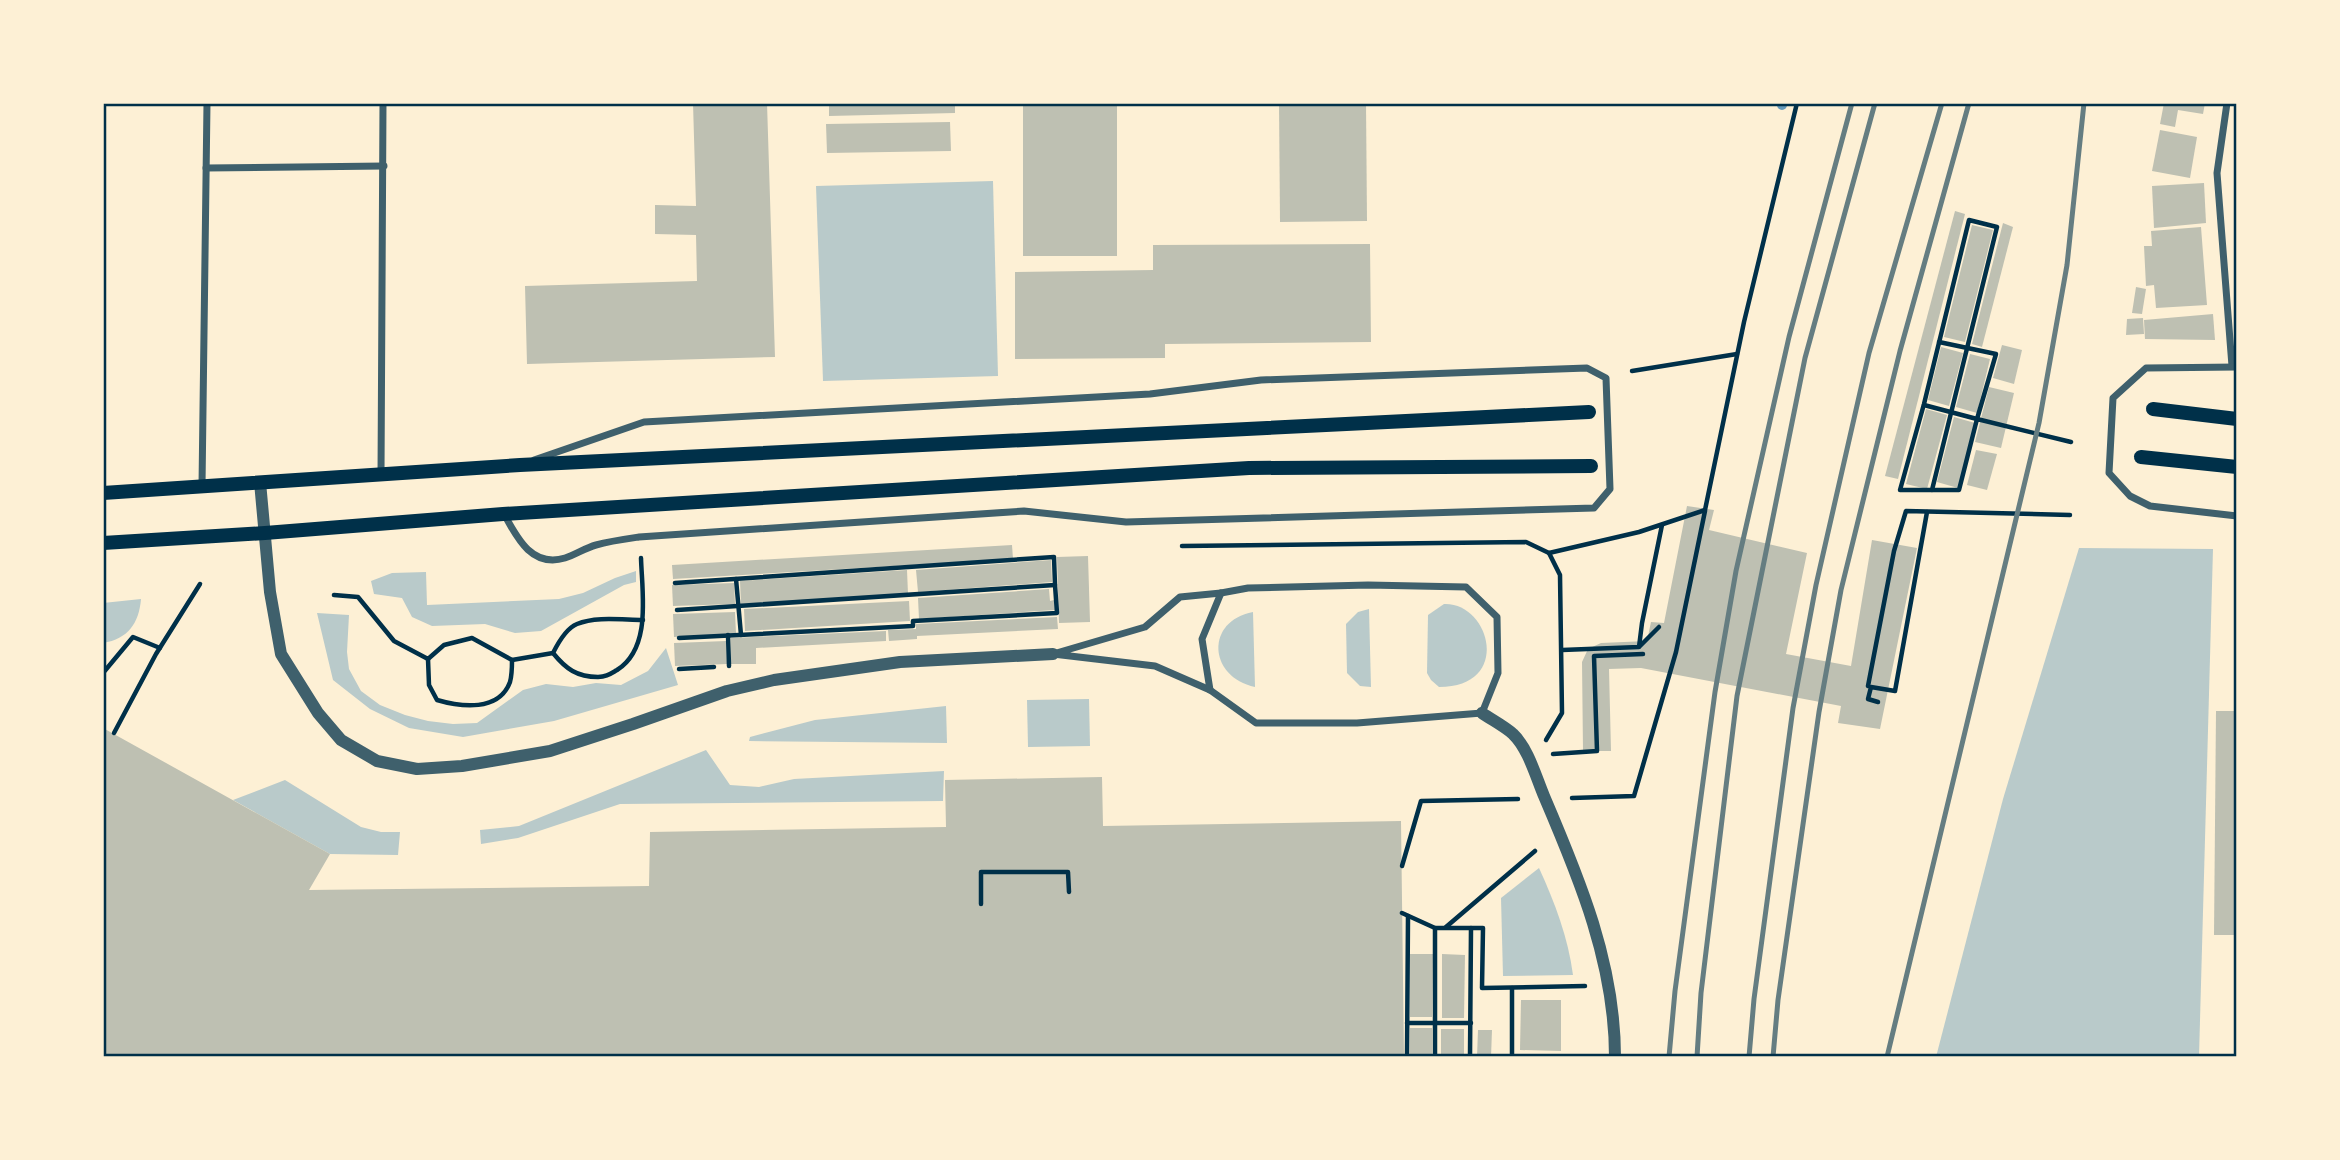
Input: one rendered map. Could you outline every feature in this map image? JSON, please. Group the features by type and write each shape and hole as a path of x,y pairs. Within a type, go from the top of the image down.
{"main road":[{"path":"2153,409 2237,419"},
{"path":"103,493 520,465 1589,412"},
{"path":"2141,457 2237,467"},
{"path":"103,543 265,533 503,513 1249,468 1591,466"}],"street":[{"path":"202,486 206,103"},
{"path":"381,475 383,103"},
{"path":"2227,103 2217,173 2234,367 2146,369 2137,376 2113,398 2109,473 2130,496 2150,506 2237,516"},
{"path":"206,168 384,166"},
{"path":"503,513 519,542 533,556 551,561 564,559 595,545 639,537 1024,511 1126,522 1594,508 1609,489 1606,378 1587,368 1261,380 1150,394 644,422 520,465"},
{"path":"260,482 271,600 281,654 318,713 341,740 377,761 417,769 462,766 550,751 727,691 900,662 1053,654 1155,666 1210,690 1256,723 1357,723 1482,713 1514,735 1527,757 1580,880 1602,955 1615,1022 1615,1057"},
{"path":"1053,654 1145,628 1180,597 1248,588 1368,585 1466,587 1497,617 1498,673 1482,713"},
{"path":"1210,690 1202,639 1221,593"}],"path":[{"path":"1745,322 1797,103"},
{"path":"1932,490 1967,347 1997,226 1969,220 1900,490 1932,490 1959,490 1996,354 1967,347 1939,342"},
{"path":"1632,371 1737,355"},
{"path":"1924,404 2071,442"},
{"path":"1676,652 1705,510"},
{"path":"1868,686 1894,551 1906,511 2070,515"},
{"path":"1878,702 1868,699 1871,687 1895,691 1927,512"},
{"path":"1639,647 1662,524"},
{"path":"553,653 566,669 584,677 605,677 624,665 635,649 643,620 639,537"},
{"path":"1549,553 1560,575 1562,650 1562,713 1546,740 1553,754 1597,751 1594,656 1643,654"},
{"path":"676,583 1054,557 1057,613 913,621 913,626 680,638"},
{"path":"736,579 741,635"},
{"path":"114,733 160,648 200,584"},
{"path":"677,610 1055,585"},
{"path":"334,595 358,597 394,641 428,659"},
{"path":"553,653 576,624 604,620 643,620"},
{"path":"1562,650 1639,647 1659,628"},
{"path":"728,635 729,666 735,672"},
{"path":"103,673 133,637 160,648"},
{"path":"428,659 444,645 472,638 512,660 553,653"},
{"path":"428,659 429,685 437,700 461,707 483,704 503,695 510,681 512,660"},
{"path":"680,669 729,666"},
{"path":"1445,928 1535,851"},
{"path":"981,904 981,872 1068,872 1069,892"},
{"path":"1407,1057 1405,915 1435,928 1483,928 1482,988 1589,986"},
{"path":"1435,928 1435,1057"},
{"path":"1470,1057 1471,928"},
{"path":"1512,988 1512,1057"},
{"path":"1407,1023 1471,1023"}],"shaded area":[{"path":"993,181 998,376 823,381 816,186"},
{"path":"2079,548 2213,549 2199,1057 1936,1057 2003,799"},
{"path":"636,571 636,582 624,585 541,631 515,633 485,624 432,626 412,617 402,598 374,594 371,581 392,573 426,572 427,605 559,599 583,593"},
{"path":"141,599 138,615 131,628 119,638 103,643 103,603"},
{"path":"1444,604 1460,607 1473,616 1482,629 1486,645 1485,660 1477,674 1462,683 1439,687 1427,673 1428,615"},
{"path":"1369,609 1371,687 1360,686 1347,673 1346,624 1358,612"},
{"path":"1253,612 1255,687 1239,681 1228,672 1218,649 1226,626 1237,617"},
{"path":"317,613 349,615 349,669 361,691 380,705 428,721 477,723 523,690 546,684 573,687 596,683 621,685 648,671 666,648 678,685 554,721 463,737 409,728 370,709 333,680"},
{"path":"1089,699 1090,746 1028,747 1027,700"},
{"path":"946,706 947,743 749,741 750,737 815,720"},
{"path":"706,750 730,785 759,787 794,779 944,771 943,801 620,804 518,838 481,844 480,830 519,826"},
{"path":"285,780 361,827 381,832 400,832 398,855 330,854 233,800"},
{"path":"1539,868 1560,920 1573,975 1503,976 1501,898"}],"building":[{"path":"693,103 767,103 775,357 527,364 525,286 697,281 696,235 655,234 655,205 696,206"},
{"path":"829,103 955,103 955,113 829,116"},
{"path":"1023,103 1117,103 1117,256 1023,256"},
{"path":"1279,103 1366,103 1367,221 1280,222"},
{"path":"2164,103 2205,103 2203,114 2178,110 2175,127 2160,124"},
{"path":"950,122 951,151 827,153 826,124"},
{"path":"2160,130 2197,137 2190,178 2152,171"},
{"path":"2204,183 2206,223 2154,228 2152,186"},
{"path":"1955,211 1965,214 1898,479 1885,476"},
{"path":"2003,223 2013,227 1982,347 1972,344"},
{"path":"1972,225 1993,230 1965,342 1944,337"},
{"path":"2201,227 2207,305 2156,308 2154,285 2146,286 2144,246 2152,246 2151,231"},
{"path":"1370,244 1371,342 1165,344 1165,358 1015,359 1015,272 1153,270 1153,245"},
{"path":"2136,287 2146,289 2142,314 2132,313"},
{"path":"2213,314 2215,340 2145,339 2144,320"},
{"path":"2143,318 2144,334 2126,335 2127,319"},
{"path":"2002,345 2022,350 2014,384 1993,378"},
{"path":"1941,347 1963,353 1949,406 1928,400"},
{"path":"1970,354 1990,359 1977,413 1956,407"},
{"path":"1989,387 2014,393 2001,448 1975,442"},
{"path":"1926,409 1947,415 1927,489 1906,484"},
{"path":"1954,417 1975,423 1958,488 1937,482"},
{"path":"1976,450 1997,454 1987,490 1967,485"},
{"path":"1687,506 1714,510 1709,530 1807,553 1786,654 1851,666 1872,540 1917,548 1880,729 1838,723 1841,706 1641,668 1609,669 1611,751 1583,751 1582,662 1588,649 1601,643 1647,641 1651,622 1664,623"},
{"path":"1012,545 1013,559 673,579 672,565"},
{"path":"1088,556 1090,622 1059,623 1057,557"},
{"path":"1051,560 1052,582 918,592 916,570"},
{"path":"907,570 908,594 741,604 740,581"},
{"path":"734,583 735,604 673,606 672,585"},
{"path":"1049,589 1050,601 1054,600 1055,610 919,619 918,598"},
{"path":"909,601 910,621 745,631 744,609"},
{"path":"735,612 736,634 674,637 673,614"},
{"path":"1057,617 1058,629 917,636 917,639 889,641 888,630 916,629 916,624"},
{"path":"886,631 886,641 756,648 756,664 731,664 731,638"},
{"path":"726,641 727,664 675,666 674,643"},
{"path":"2216,711 2237,711 2237,935 2214,935"},
{"path":"103,728 330,854 309,890 649,886 650,832 946,827 945,780 1102,777 1103,826 1401,821 1404,1057 103,1057"},
{"path":"1410,954 1433,954 1432,1017 1410,1017"},
{"path":"1442,954 1465,955 1464,1018 1442,1018"},
{"path":"1521,1000 1561,1000 1561,1051 1520,1050"},
{"path":"1410,1028 1432,1028 1432,1057 1410,1057"},
{"path":"1441,1029 1464,1029 1464,1057 1441,1057"},
{"path":"1478,1030 1492,1030 1491,1057 1477,1057"}],"railway":[{"path":"1669,1057 1675,991 1715,692 1736,571 1789,337 1852,103"},
{"path":"1697,1057 1701,993 1737,696 1805,358 1875,103"},
{"path":"1749,1057 1754,999 1793,708 1816,585 1869,353 1942,103"},
{"path":"1773,1057 1778,1000 1819,712 1841,590 1900,351 1969,103"},
{"path":"1887,1057 2039,423 2067,265 2084,103"}]}
